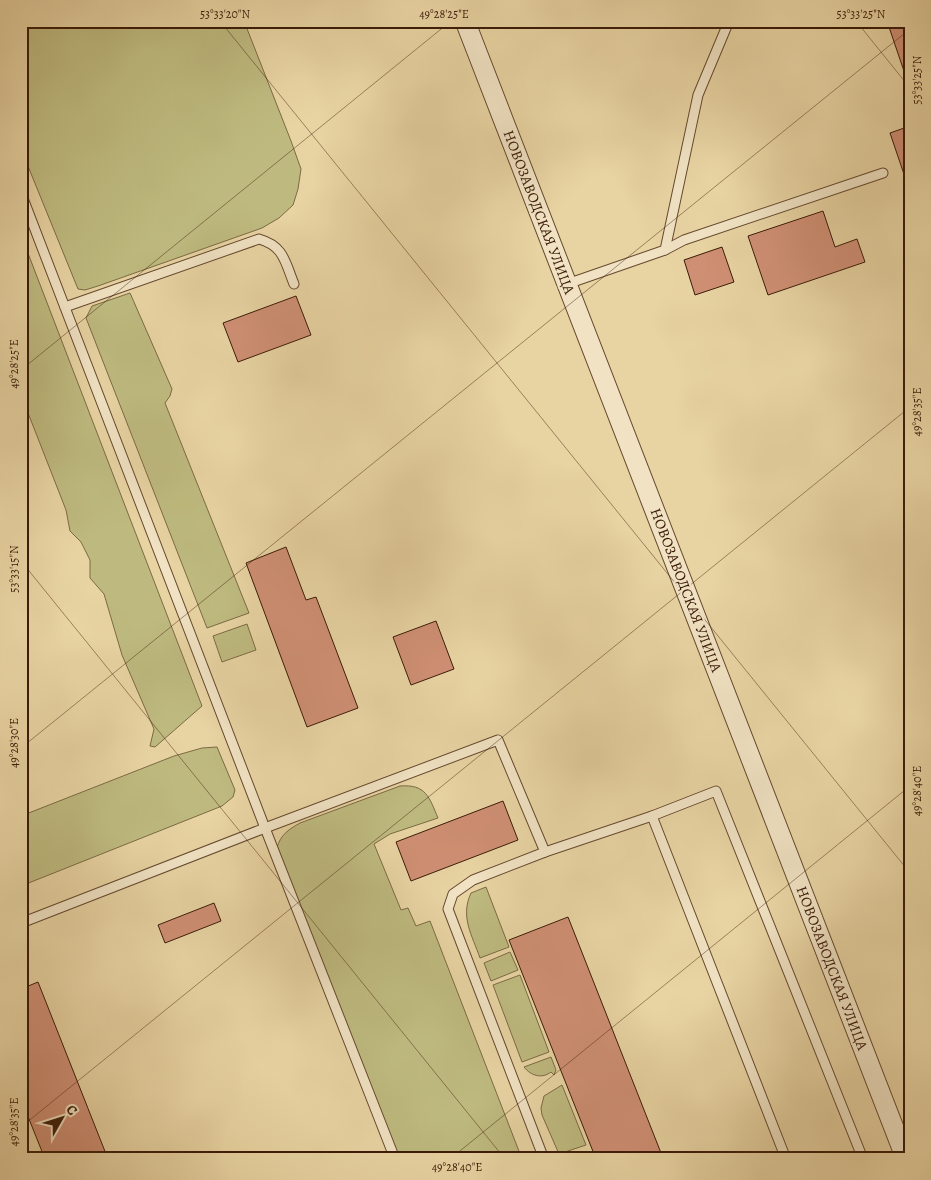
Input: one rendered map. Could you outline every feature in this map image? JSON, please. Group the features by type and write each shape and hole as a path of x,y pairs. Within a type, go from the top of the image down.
{"street":[{"name":"НОВОЗАВОДСКАЯ УЛИЦА","path":"465,21 906,1159"}],"lane":[{"path":"665,250 698,95 730,21"},
{"path":"567,284 665,250 684,240 883,173"},
{"path":"21,193 265,828 395,1159"},
{"path":"65,307 259,239 270,242 282,253 294,284"},
{"path":"21,923 498,740 545,852"},
{"path":"544,1159 448,909 453,894 473,880 545,852 652,816 716,791 863,1159"},
{"path":"652,816 786,1159"}],"shaded area":[{"path":"21,21 244,21 301,169 293,205 279,218 262,228 98,286 85,290 78,289 21,149"},
{"path":"21,235 202,706 155,747 150,746 154,729 122,655 104,594 90,578 90,560 81,542 70,531 66,510 21,395"},
{"path":"130,293 172,389 165,403 249,613 207,628 86,318 92,306"},
{"path":"247,624 256,650 222,662 213,636"},
{"path":"217,747 235,790 233,797 222,806 21,886 21,816 174,756 202,748"},
{"path":"400,786 416,787 425,793 438,818 390,834 374,844 401,910 408,908 416,926 430,921 522,1159 395,1159 275,855 278,844 283,836 300,823"},
{"path":"486,887 509,947 480,958 468,926 467,910 471,893"},
{"path":"510,952 518,970 491,981 484,963"},
{"path":"520,975 549,1052 522,1062 493,985"},
{"path":"551,1057 556,1070 554,1075 551,1072 537,1076 530,1073 524,1067"},
{"path":"562,1085 586,1145 559,1154 542,1115 541,1108 544,1096"}],"building":[{"path":"910,21 910,79 907,80 889,27"},
{"path":"910,126 910,192 890,133"},
{"path":"823,211 835,247 857,239 865,262 768,295 748,236"},
{"path":"722,247 734,282 695,295 684,260"},
{"path":"296,296 311,335 238,362 223,323"},
{"path":"286,547 306,600 316,597 358,708 307,727 246,563"},
{"path":"436,621 454,669 411,685 393,637"},
{"path":"503,801 518,840 411,881 396,842"},
{"path":"214,903 221,921 165,943 158,925"},
{"path":"568,917 661,1153 645,1159 596,1159 509,940"},
{"path":"38,982 108,1159 45,1159 21,1099 21,989"}]}
